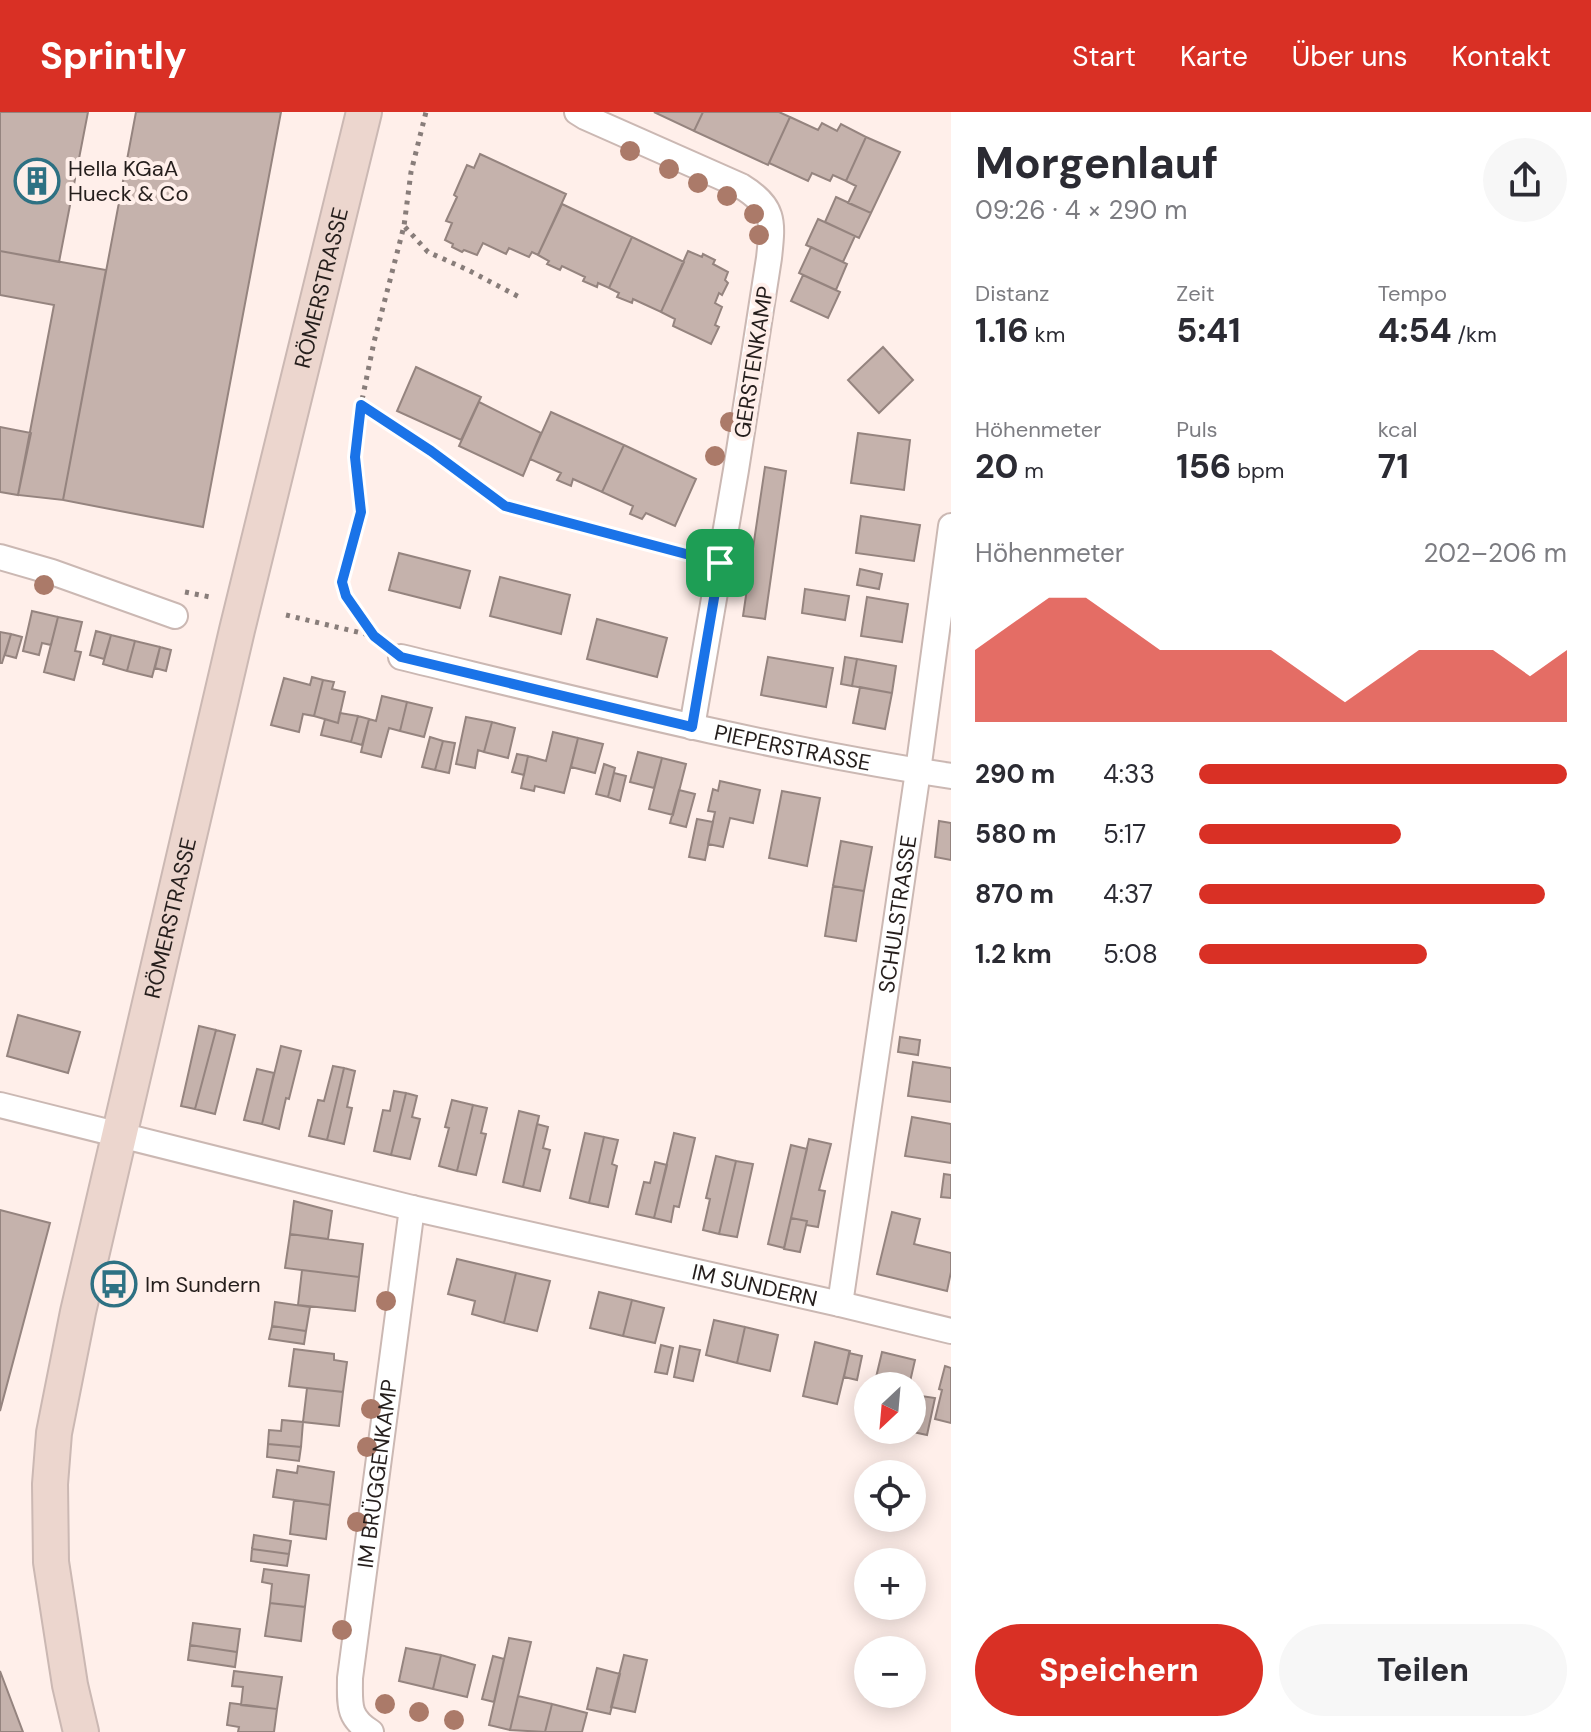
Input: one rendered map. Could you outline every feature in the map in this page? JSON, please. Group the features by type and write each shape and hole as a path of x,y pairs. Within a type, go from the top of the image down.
{"main road":[{"name":"RÖMERSTRASSE","path":"81,1732 70,1685 51,1562 54,1433 240,614 364,112"}],"street":[{"name":"GERSTENKAMP","path":"577,112 741,186 755,195 770,215 769,258 692,727"},
{"name":"SCHULSTRASSE","path":"840,1304 951,526"},
{"path":"0,557 41,568 175,616"},
{"name":"PIEPERSTRASSE","path":"401,657 692,727 951,776"},
{"name":"IM SUNDERN","path":"0,1105 412,1208 951,1331"},
{"name":"IM BRÜGGENKAMP","path":"371,1732 354,1719 350,1704 350,1678 412,1208"}],"path":[{"path":"401,657 374,636 346,596 342,582 361,512 355,457 361,405 404,226 411,172 426,112"},
{"path":"404,226 428,252 523,299"},
{"path":"361,405 431,451 505,506 720,563"},
{"path":"286,615 374,636"}],"building":[{"name":"Hella KGaA Hueck & Co","path":"0,112 88,112 59,262 0,251"},
{"path":"136,112 281,112 203,527 63,500"},
{"path":"654,112 703,112 694,131"},
{"path":"703,112 779,112 790,117 768,165 694,131"},
{"path":"790,117 818,130 822,123 837,131 841,124 866,137 846,181 833,175 830,181 812,173 808,181 769,163"},
{"path":"866,137 900,152 871,213 848,203 856,186 846,181"},
{"path":"480,154 566,194 538,255 532,252 529,257 509,248 506,254 483,243 477,255 462,252 445,240 452,223 446,221 457,197 454,195 467,165 474,168"},
{"path":"836,197 871,213 859,238 825,222"},
{"path":"562,204 632,237 609,288 583,281 585,277 562,266 560,270 547,264 549,261 538,255"},
{"path":"818,219 855,236 843,262 806,245"},
{"path":"632,237 684,262 661,312 633,299 632,303 617,297 619,293 609,288"},
{"path":"811,247 847,264 836,290 799,273"},
{"path":"0,251 106,270 63,500 18,495 54,305 0,295"},
{"path":"688,251 715,260 713,264 728,272 725,280 728,283 715,303 722,307 715,325 719,327 711,344 673,326 675,319 661,312"},
{"path":"803,275 840,292 828,318 791,301"},
{"path":"883,347 913,380 879,413 848,380"},
{"path":"416,367 481,397 461,440 397,411"},
{"path":"479,402 541,433 523,476 459,446"},
{"path":"551,412 624,445 602,492 573,479 571,486 557,480 561,473 530,459"},
{"path":"0,427 31,433 18,495 0,492"},
{"path":"858,433 910,440 904,490 851,483"},
{"path":"624,445 696,479 675,526 646,513 642,519 630,514 633,506 602,492"},
{"path":"765,467 786,471 765,619 743,616"},
{"path":"861,516 920,525 914,561 856,553"},
{"path":"399,553 470,571 460,608 389,590"},
{"path":"860,569 882,574 879,589 857,585"},
{"path":"500,577 570,595 561,634 490,616"},
{"path":"805,589 849,596 845,620 802,613"},
{"path":"867,597 908,604 902,642 861,636"},
{"path":"32,611 58,617 51,645 42,643 39,655 23,651"},
{"path":"58,617 82,622 75,651 81,652 74,680 44,672"},
{"path":"597,619 667,638 657,677 587,659"},
{"path":"96,631 111,635 104,659 90,655"},
{"path":"0,632 11,634 2,663 0,663"},
{"path":"11,634 22,637 16,658 5,655"},
{"path":"111,635 135,641 127,671 103,664"},
{"path":"135,641 160,647 152,677 127,671"},
{"path":"160,647 171,650 166,671 155,668"},
{"path":"768,657 833,668 826,707 761,695"},
{"path":"845,657 857,659 852,686 841,684"},
{"path":"857,659 896,666 892,693 852,686"},
{"path":"312,677 323,680 314,716 303,714 299,732 271,725 284,678 310,685"},
{"path":"323,680 334,682 332,689 345,692 338,723 314,716"},
{"path":"860,687 892,693 885,729 853,723"},
{"path":"382,696 407,702 400,731 389,728 381,757 361,752 369,719 376,721"},
{"path":"407,702 432,708 424,737 400,731"},
{"path":"340,713 358,716 351,742 321,735 325,719 338,723"},
{"path":"358,716 369,719 362,745 351,742"},
{"path":"466,717 492,722 484,752 478,750 475,768 456,764"},
{"path":"492,722 515,728 508,758 484,752"},
{"path":"553,732 578,738 564,793 535,786 534,791 521,788 528,756 546,761"},
{"path":"430,737 443,741 435,770 422,767"},
{"path":"578,738 603,744 595,773 571,767"},
{"path":"443,741 455,743 449,773 435,770"},
{"path":"638,752 662,758 654,788 630,782"},
{"path":"517,754 528,756 524,775 512,772"},
{"path":"662,758 686,764 673,815 649,809"},
{"path":"604,764 615,768 608,797 596,794"},
{"path":"614,773 626,776 620,801 608,797"},
{"path":"720,781 760,790 753,823 730,818 723,847 708,844 715,812 708,811 713,789 718,791"},
{"path":"679,790 695,794 686,827 670,823"},
{"path":"782,791 820,798 807,866 769,858"},
{"path":"697,819 713,822 705,860 689,857"},
{"path":"939,821 951,823 951,860 935,857"},
{"path":"841,841 872,847 864,891 833,886"},
{"path":"833,886 864,891 856,941 825,936"},
{"path":"18,1015 80,1032 68,1073 7,1056"},
{"path":"199,1026 216,1030 195,1109 181,1106"},
{"path":"216,1030 235,1035 215,1114 195,1109"},
{"path":"900,1037 920,1040 918,1055 898,1052"},
{"path":"281,1046 301,1051 279,1129 262,1124"},
{"path":"913,1062 951,1068 951,1102 908,1096"},
{"path":"333,1066 344,1068 327,1140 309,1136 318,1100 324,1101"},
{"path":"344,1068 355,1071 347,1107 352,1108 344,1144 327,1140"},
{"path":"257,1069 274,1073 262,1124 244,1120"},
{"path":"394,1091 406,1093 391,1155 374,1151 383,1110 390,1111"},
{"path":"406,1093 417,1096 412,1117 420,1119 410,1159 391,1155"},
{"path":"452,1100 473,1105 457,1171 439,1166 449,1128 445,1127"},
{"path":"473,1105 487,1108 481,1133 486,1134 476,1175 457,1171"},
{"path":"519,1111 539,1116 523,1187 503,1182"},
{"path":"912,1117 951,1124 951,1163 905,1156"},
{"path":"537,1124 548,1127 543,1148 550,1150 540,1191 523,1187"},
{"path":"585,1133 604,1137 589,1203 570,1198"},
{"path":"674,1133 695,1138 679,1207 674,1206 671,1222 654,1218"},
{"path":"604,1137 618,1140 612,1164 617,1166 608,1207 589,1203"},
{"path":"809,1139 831,1144 819,1190 825,1191 818,1227 791,1218"},
{"path":"791,1145 807,1149 784,1248 768,1244"},
{"path":"716,1156 736,1161 719,1234 703,1230 710,1199 706,1198"},
{"path":"736,1161 753,1164 737,1237 719,1234"},
{"path":"655,1162 667,1165 654,1218 636,1214 644,1182 650,1183"},
{"path":"944,1174 951,1175 951,1198 941,1197"},
{"path":"294,1201 332,1211 328,1239 290,1234"},
{"path":"0,1210 50,1223 0,1411"},
{"path":"892,1212 920,1219 914,1244 951,1253 947,1291 877,1274"},
{"path":"791,1218 807,1221 800,1252 784,1249"},
{"path":"290,1234 363,1244 359,1277 285,1268"},
{"path":"457,1259 516,1273 504,1323 472,1314 475,1301 448,1294"},
{"path":"302,1270 359,1277 355,1311 298,1305"},
{"path":"516,1273 550,1281 537,1331 504,1323"},
{"path":"599,1292 632,1300 623,1336 590,1328"},
{"path":"632,1300 664,1308 655,1343 623,1336"},
{"path":"275,1302 310,1307 306,1331 272,1326"},
{"path":"714,1320 745,1327 737,1363 706,1355"},
{"path":"272,1326 306,1331 304,1344 269,1339"},
{"path":"745,1327 778,1335 770,1371 737,1363"},
{"path":"815,1342 850,1351 837,1404 803,1396"},
{"path":"661,1345 673,1348 667,1374 655,1372"},
{"path":"680,1346 700,1350 693,1381 674,1377"},
{"path":"294,1349 334,1354 334,1360 347,1362 343,1392 289,1386"},
{"path":"882,1352 915,1360 912,1372 877,1372"},
{"path":"849,1353 862,1356 854,1379 844,1377"},
{"path":"945,1366 951,1368 951,1423 935,1419"},
{"path":"307,1388 343,1392 339,1426 303,1422"},
{"path":"926,1397 935,1398 926,1435"},
{"path":"282,1420 303,1422 301,1447 268,1444 269,1430 281,1431"},
{"path":"268,1444 301,1447 299,1461 267,1457"},
{"path":"298,1466 334,1472 330,1505 273,1497 277,1470 297,1473"},
{"path":"294,1500 330,1505 326,1539 290,1534"},
{"path":"254,1535 291,1541 289,1554 252,1549"},
{"path":"252,1549 289,1554 287,1566 251,1561"},
{"path":"264,1569 309,1575 305,1607 270,1603 272,1584 262,1582"},
{"path":"270,1603 305,1607 301,1641 265,1636"},
{"path":"193,1623 240,1629 237,1652 190,1645"},
{"path":"509,1638 531,1642 510,1730 489,1725"},
{"path":"190,1645 237,1652 235,1667 188,1660"},
{"path":"406,1648 441,1655 433,1689 399,1681"},
{"path":"441,1655 475,1665 467,1697 433,1689"},
{"path":"624,1655 647,1660 635,1712 611,1707"},
{"path":"493,1656 504,1659 494,1702 482,1699"},
{"path":"597,1668 620,1674 610,1714 587,1709"},
{"path":"0,1671 23,1732 0,1732"},
{"path":"234,1671 282,1677 277,1709 241,1705 243,1687 232,1686"},
{"path":"518,1696 552,1704 545,1732 510,1730"},
{"path":"230,1703 277,1709 274,1732 238,1732 239,1727 227,1725"},
{"path":"552,1704 587,1713 582,1732 545,1732"}],"place":[{"name":"Hella KGaA Hueck & Co","path":"37,181"},
{"name":"Im Sundern","path":"114,1284"}],"route":[{"path":"361,405 431,451 505,506 720,563 692,727 401,657 374,636 346,596 342,582 361,512 355,457 361,405"}]}
